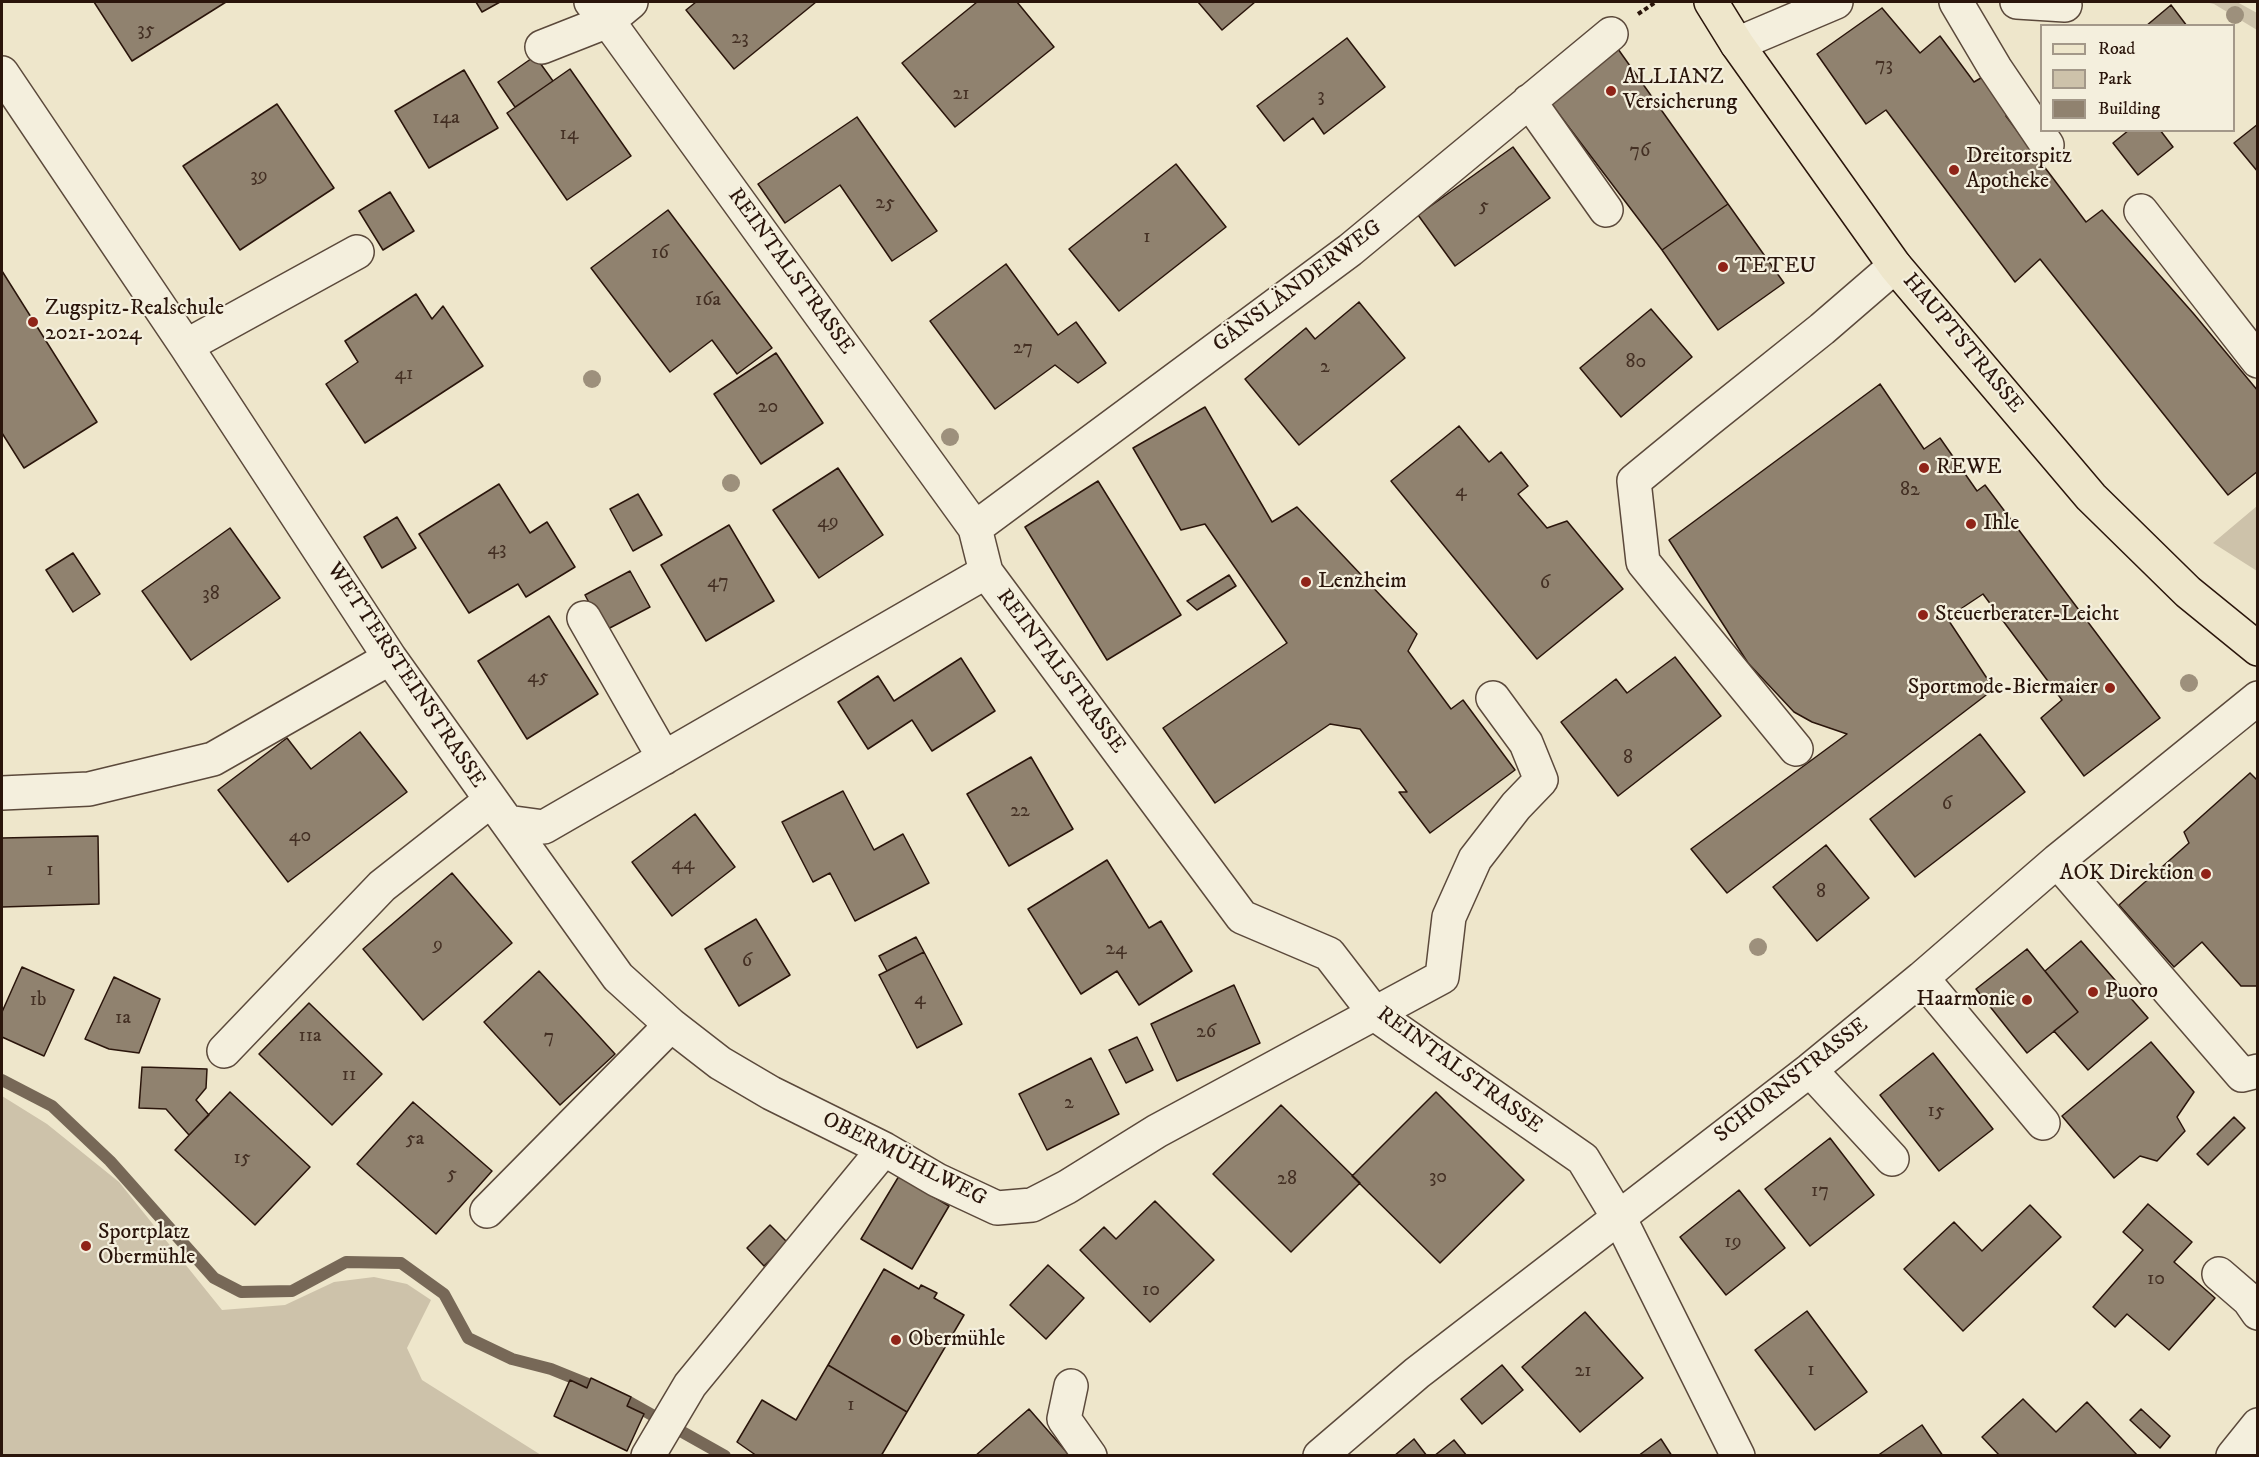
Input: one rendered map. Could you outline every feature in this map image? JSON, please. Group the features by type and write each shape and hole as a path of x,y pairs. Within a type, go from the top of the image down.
{"main road":[{"name":"HAUPTSTRASSE","path":"1710,2 1737,44 1895,266 2091,497 2188,592 2258,649"}],"street":[{"path":"1737,44 1836,2"},
{"path":"1956,2 1995,68 2047,145"},
{"path":"2017,2 2065,5"},
{"path":"542,47 610,8"},
{"name":"REINTALSTRASSE","path":"610,8 975,528 986,572 1242,917 1329,954 1376,1015 1583,1159 1616,1218 1624,1227 1738,1455"},
{"name":"GÄNSLÄNDERWEG","path":"975,528 1350,250 1491,136 1529,101 1611,34"},
{"name":"WETTERSTEINSTRASSE","path":"2,73 186,346 390,658 499,812"},
{"path":"1529,101 1606,210"},
{"path":"2141,211 2258,361"},
{"path":"186,346 357,252"},
{"path":"1797,749 1643,562 1634,482 1822,329 1895,266"},
{"path":"224,1052 382,886 499,812 544,827 986,572"},
{"path":"584,618 664,758"},
{"path":"2,793 89,789 213,759 390,658"},
{"name":"OBERMÜHLWEG","path":"499,812 618,977 671,1025 720,1064 771,1093 884,1149 937,1180 997,1208 1032,1205 1067,1187 1157,1131 1376,1015 1442,977 1449,917 1475,859 1516,806 1540,780 1526,743 1493,698"},
{"name":"SCHORNSTRASSE","path":"1320,1455 1417,1373 1810,1070 1922,978 2057,861 2258,698"},
{"path":"2057,861 2242,1075 2258,1071"},
{"path":"1922,978 2043,1123"},
{"path":"487,1211 671,1025"},
{"path":"1810,1070 1892,1159"},
{"path":"651,1450 690,1385 884,1149"},
{"path":"2218,1274 2250,1300 2258,1313"},
{"path":"1071,1386 1064,1419 1090,1455"},
{"path":"2233,1455 2258,1425"}],"green space":[{"path":"2205,2 2237,2 2257,13 2257,30 2214,4"},
{"path":"2257,506 2257,571 2213,543"},
{"path":"2,1096 47,1124 119,1182 222,1310 285,1305 334,1282 374,1277 407,1284 431,1300 407,1348 422,1380 541,1455 2,1455"}],"building":[{"path":"94,2 226,2 132,61"},
{"path":"476,2 500,2 482,12"},
{"path":"696,2 816,2 734,69 686,10"},
{"path":"977,2 1017,2 1054,47 955,127 902,63"},
{"path":"1198,2 1255,2 1222,30"},
{"path":"2171,5 2185,24 2148,24"},
{"path":"1882,8 1920,53 1940,36 1974,82 1986,75 2010,106 2006,116 2086,222 2102,210 2258,391 2258,471 2228,495 2040,259 2015,282 1886,110 1866,124 1817,54"},
{"path":"1347,38 1385,87 1324,134 1313,118 1284,141 1257,106"},
{"path":"1618,49 1728,204 1662,250 1549,101"},
{"path":"535,56 553,81 515,107 498,82"},
{"path":"570,69 631,156 567,200 507,113"},
{"path":"464,70 498,128 429,168 395,111"},
{"path":"277,104 334,188 240,250 183,166"},
{"path":"857,117 937,231 892,261 840,185 785,223 758,184"},
{"path":"2258,124 2258,172 2234,143"},
{"path":"2127,132 2162,132 2173,147 2138,175 2113,143"},
{"path":"1513,147 1550,198 1455,266 1418,215"},
{"path":"1176,164 1226,227 1119,311 1069,249"},
{"path":"390,192 414,231 383,250 359,211"},
{"name":"TETEU","path":"1728,204 1784,283 1718,330 1662,250"},
{"path":"668,210 772,348 737,374 712,340 670,372 591,268"},
{"path":"1006,264 1058,335 1076,322 1106,363 1078,383 1055,365 995,409 930,321"},
{"path":"2,271 97,422 24,468 2,433"},
{"path":"416,294 432,319 443,306 483,366 365,443 326,384 358,362 345,341"},
{"path":"1359,302 1405,358 1299,445 1245,379 1306,328 1315,339"},
{"path":"1651,309 1692,357 1621,417 1580,368"},
{"path":"776,353 823,423 761,464 714,394"},
{"path":"1880,384 1924,449 1940,438 1977,491 1985,485 2160,718 2084,776 2041,718 2062,700 1983,594 1947,618 1994,689 1727,893 1691,849 1847,734 1812,722 1794,712 1748,663 1669,540"},
{"name":"Lenzheim","path":"1205,407 1272,522 1297,507 1417,634 1408,651 1451,709 1463,700 1515,770 1430,833 1399,792 1407,792 1360,729 1330,724 1215,803 1163,728 1287,643 1205,524 1181,530 1133,448"},
{"path":"1459,426 1489,462 1501,452 1528,486 1518,494 1547,528 1567,521 1623,589 1537,659 1391,481"},
{"path":"838,468 883,535 819,578 773,510"},
{"path":"1098,481 1181,615 1107,660 1025,527"},
{"path":"499,484 530,533 547,522 575,567 526,597 518,584 469,613 419,534"},
{"path":"638,494 662,535 633,551 610,509"},
{"path":"397,517 416,548 382,568 364,537"},
{"path":"729,525 774,601 706,641 661,565"},
{"path":"230,528 280,598 191,660 142,591"},
{"path":"73,553 100,594 73,612 46,570"},
{"path":"630,571 650,607 604,631 585,595"},
{"path":"1229,575 1236,586 1197,610 1187,601"},
{"path":"549,616 598,694 527,739 478,661"},
{"path":"1675,657 1721,716 1618,796 1561,722 1616,679 1627,693"},
{"path":"961,658 995,711 932,751 912,720 868,749 838,702 878,676 894,701"},
{"path":"360,732 407,792 288,882 218,790 287,738 311,769"},
{"path":"1980,734 2025,792 1915,877 1870,819"},
{"path":"1031,757 1073,829 1009,866 967,794"},
{"name":"AOK Direktion","path":"2250,773 2258,781 2258,986 2241,986 2202,942 2174,967 2119,905 2189,843 2184,832"},
{"path":"843,791 874,850 903,834 929,883 855,921 830,873 813,882 782,822"},
{"path":"695,814 735,867 672,916 632,862"},
{"path":"98,836 99,904 2,907 2,838"},
{"path":"1826,845 1869,898 1817,941 1773,887"},
{"path":"1107,860 1149,928 1161,921 1192,971 1139,1005 1117,971 1081,994 1028,909"},
{"path":"452,873 512,943 423,1020 363,949"},
{"path":"756,919 790,975 739,1006 705,949"},
{"path":"916,937 924,952 887,971 879,956"},
{"name":"Puoro","path":"2081,941 2148,1018 2088,1070 2054,1031 2078,1012 2045,971"},
{"name":"Haarmonie","path":"2027,949 2078,1012 2027,1053 1976,989"},
{"path":"924,952 962,1024 917,1048 879,975"},
{"path":"22,967 74,990 44,1056 2,1037 2,1012"},
{"path":"539,971 615,1054 560,1105 484,1022"},
{"path":"114,977 160,999 139,1053 109,1049 85,1039"},
{"path":"1234,985 1260,1043 1177,1081 1151,1024"},
{"path":"309,1003 382,1074 332,1125 259,1054"},
{"path":"1137,1037 1153,1070 1126,1083 1109,1050"},
{"path":"2151,1042 2194,1092 2177,1117 2185,1131 2157,1161 2140,1156 2114,1178 2062,1116"},
{"path":"1933,1053 1993,1129 1939,1171 1880,1095"},
{"path":"1091,1058 1119,1114 1047,1150 1019,1094"},
{"path":"142,1067 207,1069 206,1088 196,1100 209,1115 189,1135 166,1109 139,1108"},
{"path":"230,1092 310,1167 255,1225 175,1150"},
{"path":"1436,1092 1524,1180 1440,1263 1352,1176"},
{"path":"413,1102 492,1171 436,1234 357,1164"},
{"path":"1281,1105 1360,1183 1291,1252 1213,1174"},
{"path":"2234,1117 2245,1128 2208,1165 2197,1154"},
{"path":"1830,1138 1874,1195 1810,1246 1765,1189"},
{"path":"899,1176 949,1206 912,1269 861,1239"},
{"path":"1739,1190 1785,1248 1726,1295 1680,1237"},
{"path":"1155,1201 1214,1260 1150,1322 1080,1250 1104,1227 1116,1239"},
{"path":"2148,1204 2192,1242 2174,1262 2215,1298 2169,1350 2127,1314 2115,1327 2093,1307 2143,1250 2123,1232"},
{"path":"2030,1205 2061,1237 1963,1331 1904,1269 1954,1222 1982,1251"},
{"path":"770,1225 788,1243 764,1266 747,1248"},
{"path":"1048,1265 1084,1298 1046,1339 1010,1305"},
{"name":"Obermühle","path":"884,1269 919,1289 921,1285 937,1293 934,1298 964,1315 907,1412 828,1365"},
{"path":"1807,1311 1867,1392 1815,1430 1755,1350"},
{"path":"1585,1312 1643,1378 1580,1432 1522,1367"},
{"path":"828,1365 907,1412 881,1456 757,1456 737,1442 762,1400 796,1420"},
{"path":"1502,1365 1523,1390 1482,1424 1461,1399"},
{"path":"591,1378 631,1397 627,1406 644,1414 627,1451 554,1416 570,1380 587,1388"},
{"path":"2023,1399 2056,1432 2087,1402 2138,1456 2000,1456 1982,1437"},
{"path":"1029,1409 1070,1456 975,1456"},
{"path":"2141,1409 2170,1436 2160,1448 2130,1420"},
{"path":"1922,1425 1943,1456 1877,1456"},
{"path":"1414,1439 1427,1456 1394,1456"},
{"path":"1661,1439 1672,1456 1638,1456"},
{"path":"1454,1440 1467,1456 1434,1456"}],"waterway":[{"path":"2,1080 52,1106 110,1161 214,1278 241,1292 292,1291 346,1262 401,1263 444,1294 468,1338 512,1359 551,1369 588,1384"},
{"path":"629,1402 725,1456"}],"place":[{"name":"ALLIANZ Versicherung","path":"1611,91"},
{"name":"Dreitorspitz Apotheke","path":"1954,170"},
{"name":"TETEU","path":"1723,267"},
{"name":"Zugspitz-Realschule 2021-2024","path":"33,322"},
{"name":"REWE","path":"1924,468"},
{"name":"Ihle","path":"1971,524"},
{"name":"Lenzheim","path":"1306,582"},
{"name":"Steuerberater-Leicht","path":"1923,615"},
{"name":"Sportmode-Biermaier","path":"2110,688"},
{"name":"AOK Direktion","path":"2206,874"},
{"name":"Puoro","path":"2093,992"},
{"name":"Haarmonie","path":"2027,1000"},
{"name":"Sportplatz Obermühle","path":"86,1246"},
{"name":"Obermühle","path":"896,1340"}]}
